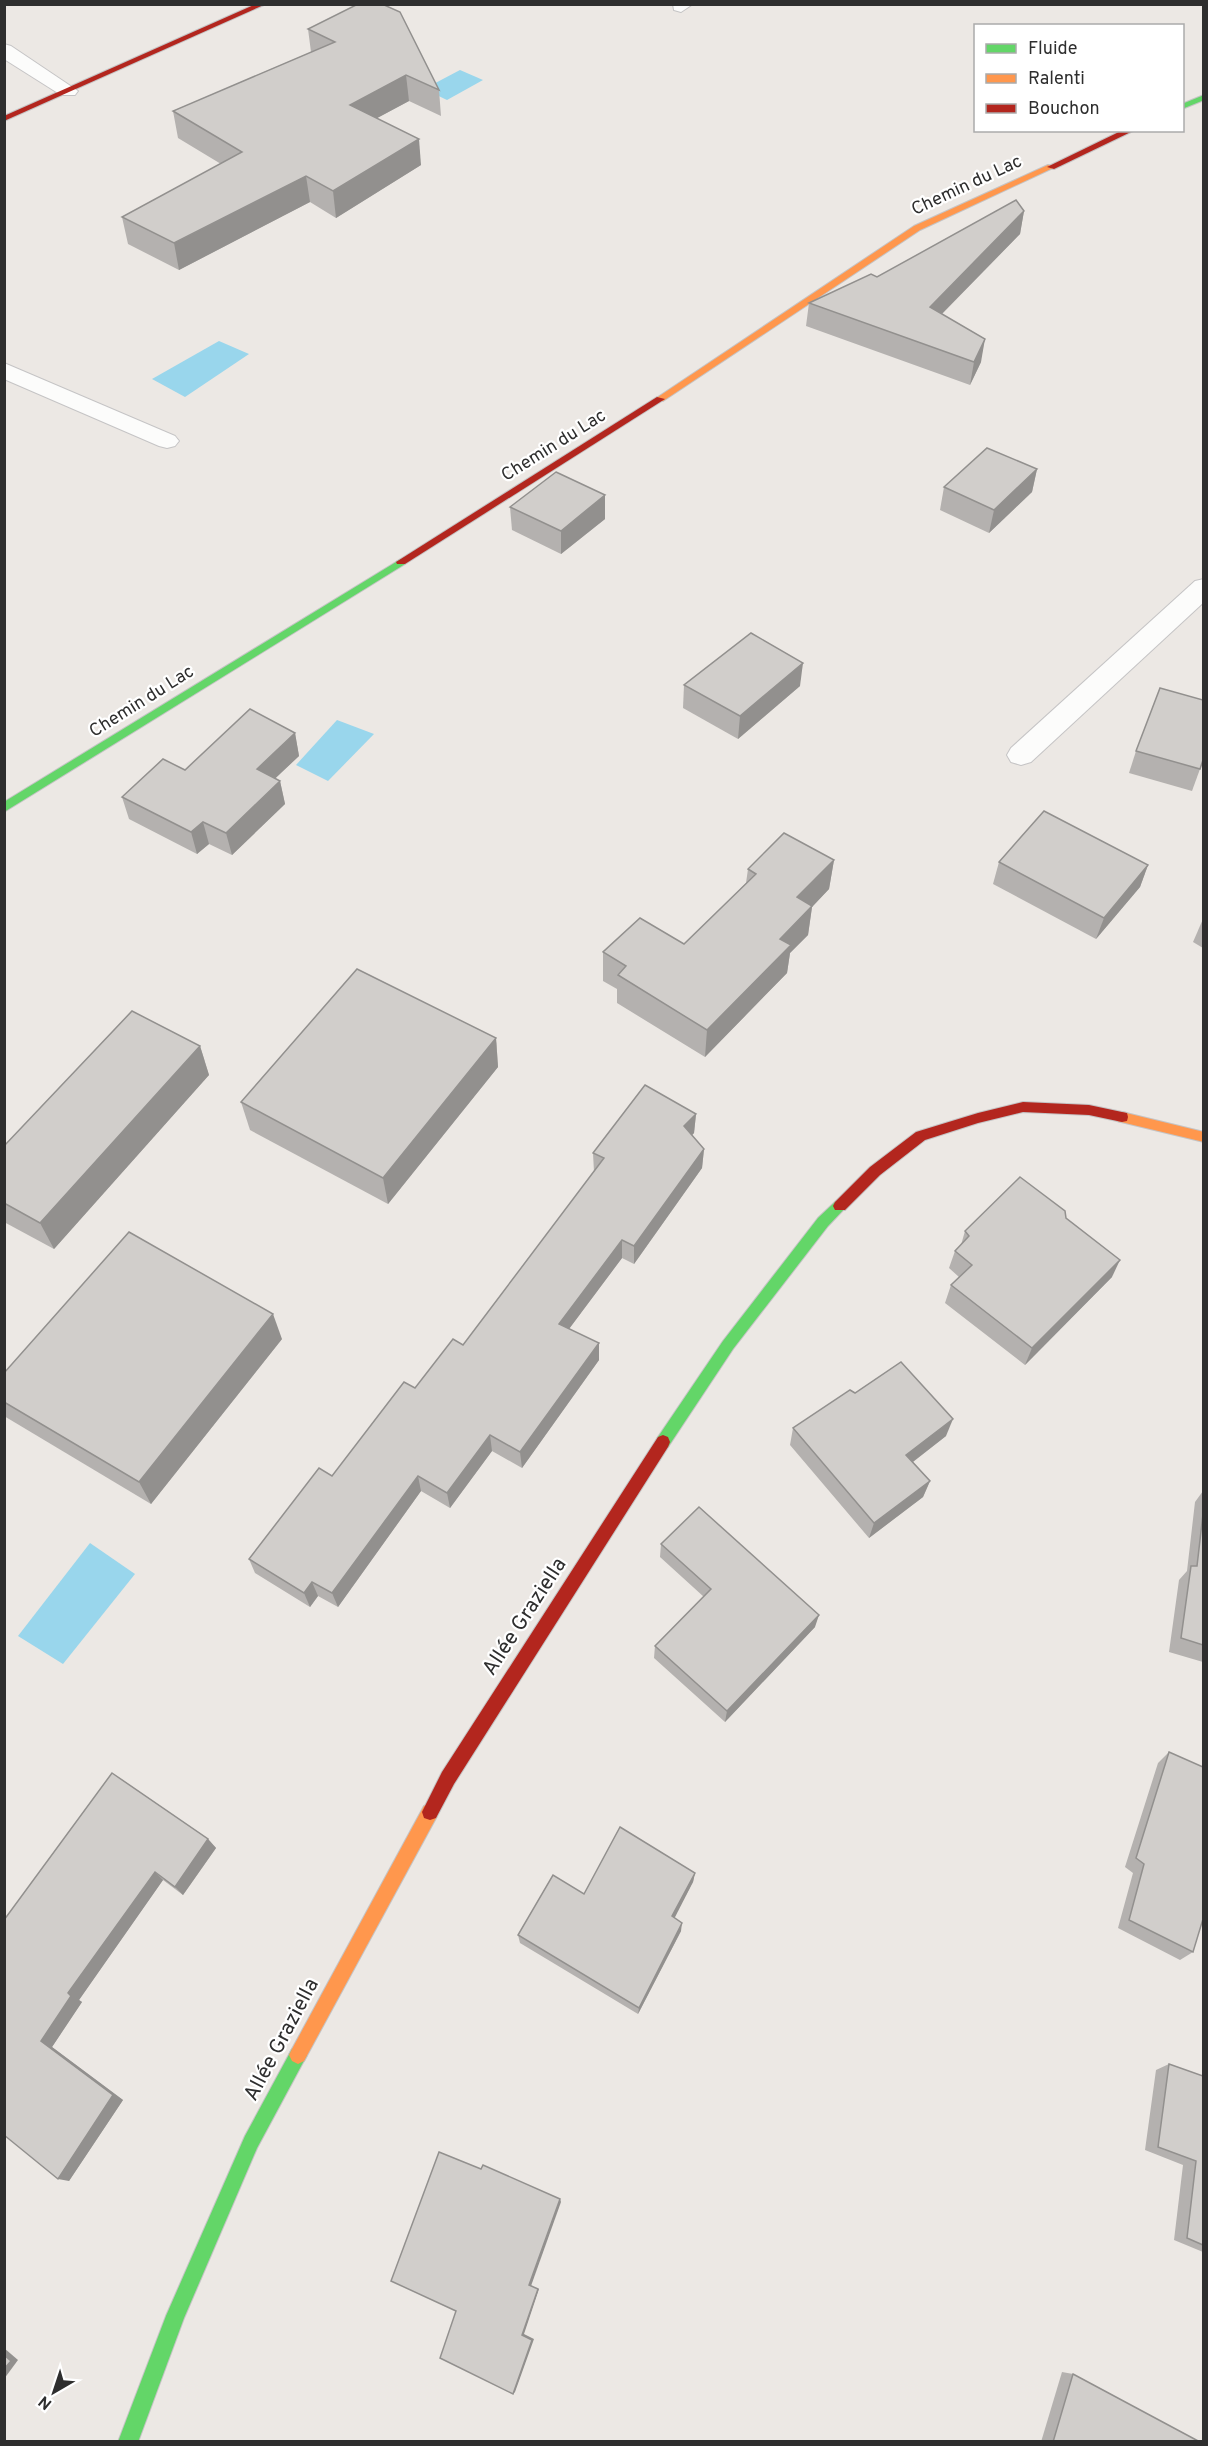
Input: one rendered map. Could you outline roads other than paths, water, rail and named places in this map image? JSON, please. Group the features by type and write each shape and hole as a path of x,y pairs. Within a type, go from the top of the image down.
{"street":[{"path":"4,119 263,4"},
{"path":"4,50 68,91"},
{"path":"1184,106 1203,97"},
{"name":"Chemin du Lac","path":"4,808 616,429 917,228 1127,132"},
{"path":"4,370 167,441"},
{"path":"1021,755 1203,587"},
{"name":"Allée Graziella","path":"128,2442 175,2316 251,2142 448,1778 681,1413 728,1345 824,1222 875,1171 921,1136 1023,1107 1089,1110 1170,1127 1203,1137"}],"water":[{"path":"460,70 483,80 447,100 424,89"},
{"path":"219,341 249,354 185,397 152,379"},
{"path":"337,720 374,734 328,781 296,765"},
{"path":"90,1543 135,1574 63,1664 18,1636"}]}
